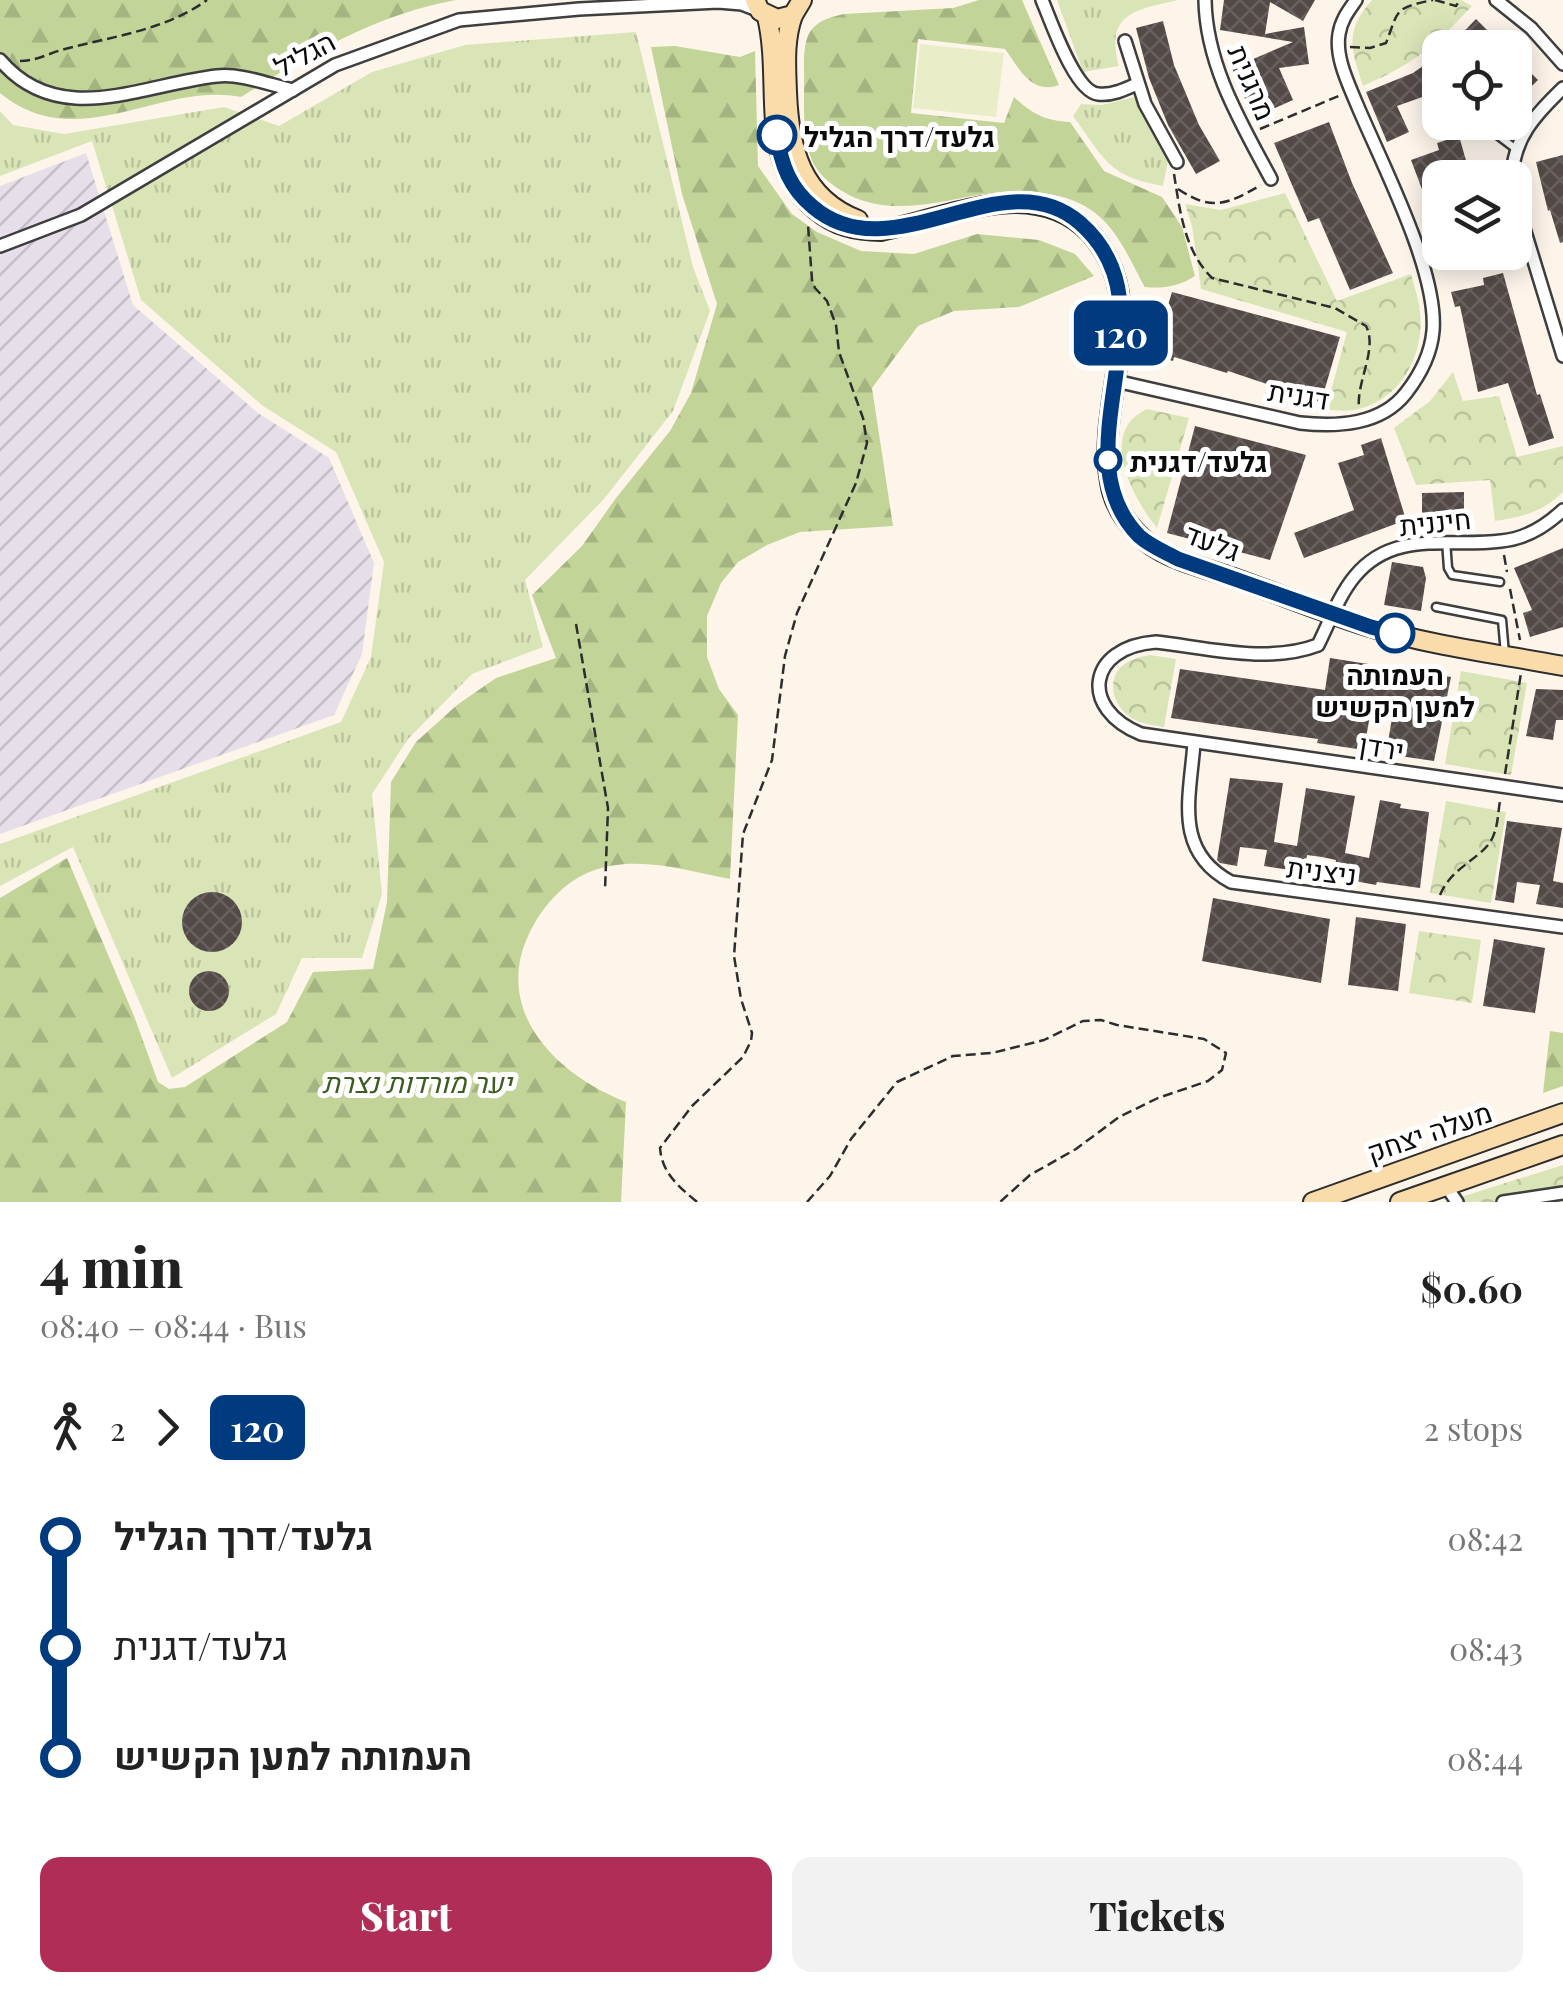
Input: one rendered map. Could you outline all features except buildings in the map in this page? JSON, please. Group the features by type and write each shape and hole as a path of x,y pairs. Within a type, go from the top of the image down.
{"street":[{"name":"הגליל","path":"698,3 712,0"},
{"path":"1042,0 1073,70 1086,88 1096,94 1121,91 1137,84"},
{"name":"מרגנית","path":"1205,0 1210,44 1219,73 1271,179"},
{"path":"1339,46 1345,15 1356,0"},
{"path":"1496,0 1531,28 1563,64"},
{"name":"הגליל","path":"0,246 81,216 335,64 458,20 698,3 742,4 760,9"},
{"path":"760,9 777,20 802,6"},
{"name":"גלעד","path":"802,6 786,43 788,127 804,175 827,204 855,219 876,225 918,222"},
{"name":"גלעד","path":"760,9 772,40 778,147 792,186 832,222 863,231 1016,203 1061,212 1078,221 1105,252 1118,288 1121,331 1109,438 1109,478 1114,499 1140,536 1178,559 1371,627 1563,666"},
{"path":"1125,41 1137,84 1178,162"},
{"name":"דגנית","path":"1116,381 1327,426 1380,414 1402,398 1418,378 1434,330 1431,301 1414,241 1351,90 1339,46"},
{"path":"0,60 14,76 36,90 63,98 117,96 221,75 293,90"},
{"path":"1514,160 1516,149 1538,112 1563,88"},
{"path":"1532,255 1563,356"},
{"name":"חיננית","path":"1194,742 1141,734 1116,722 1106,708 1099,681 1109,658 1138,643 1156,642 1292,654 1318,645 1353,578 1372,560 1395,547 1501,542 1524,536 1549,523 1563,510"},
{"name":"גלעד","path":"1514,656 1563,654"},
{"name":"ירדן","path":"1194,742 1563,795"},
{"name":"ניצנית","path":"1194,742 1188,824 1195,850 1217,874 1231,882 1563,927"},
{"name":"מעלה יצחק","path":"1312,1202 1563,1113"},
{"name":"מעלה יצחק","path":"1400,1202 1451,1194 1563,1145"},
{"path":"1504,1202 1563,1192"}],"lane":[{"path":"1504,140 1516,149"},
{"path":"1446,542 1452,576 1500,582"},
{"path":"1436,607 1502,620 1514,656"}],"path":[{"path":"0,60 34,61 58,50 170,22 207,0"},
{"path":"1339,46 1380,47 1386,43 1391,21 1402,9 1433,0 1456,6 1460,0"},
{"path":"1247,134 1351,90"},
{"path":"1178,162 1174,174 1185,232 1198,264 1212,278 1335,308 1366,326 1372,343 1358,392 1361,420"},
{"path":"1176,188 1196,201 1214,204 1232,202 1271,179"},
{"path":"697,1202 662,1165 660,1148 692,1106 743,1057 751,1042 734,956 743,834 772,760 785,656 797,614 852,494 866,444 863,418 838,352 836,325 827,301 812,280 806,201"},
{"path":"1434,910 1445,883 1460,865 1494,838 1514,656 1501,542"},
{"path":"576,624 608,808 605,890"},
{"path":"807,1202 897,1082 952,1056 992,1053 1044,1040 1083,1021 1101,1020 1204,1039 1226,1053 1222,1070 1208,1080 1118,1117 1076,1149 1030,1175 1000,1202"}],"shaded area":[{"path":"86,153 133,305 258,413 329,458 374,563 362,654 334,715 0,834 0,186"}],"green space":[{"path":"0,0 456,0 371,26 291,66 241,97 210,95 89,118 59,118 29,111 0,93"},
{"path":"979,0 1022,0 1059,85 1033,83 1005,49 918,39 911,113 1004,123 1014,97 1039,116 1070,122 1104,171 1162,197 1182,227 1195,276 1171,286 1145,287 1107,224 1088,208 1062,197 1014,191 926,204 884,205 842,191 820,173 808,147 804,113 805,46 816,25 844,14 953,8"},
{"path":"1057,0 1178,0 1127,17 1116,35 1119,66 1083,72"},
{"path":"1372,0 1461,0 1472,6 1449,30 1422,30 1422,54 1363,86 1352,41 1363,11"},
{"path":"636,32 693,267 710,311 673,411 604,499 525,580 543,647 472,674 408,739 372,794 382,894 362,958 302,958 276,1014 172,1078 73,847 0,886 0,844 341,722 371,657 384,562 336,452 263,406 141,300 92,141 0,176 0,111 13,125 64,134 224,107 279,126 372,72 465,45"},
{"path":"920,44 1004,53 996,117 913,108"},
{"name":"יער מורדות נצרת","path":"675,46 740,57 755,51 758,166 792,214 817,232 861,251 914,254 977,234 1039,240 1075,254 1094,276 1019,307 954,311 918,326 872,388 893,526 800,532 738,562 721,583 707,616 707,657 719,689 738,715 730,879 659,865 604,867 563,889 533,926 521,956 518,984 524,1010 536,1034 575,1074 626,1102 621,1202 0,1202 0,898 67,858 158,1082 169,1089 185,1087 287,1022 313,972 373,969 387,902 391,782 416,742 457,705 496,678 556,658 532,595 582,546 670,431 691,393 717,304 682,194 651,47"},
{"path":"1134,97 1168,161 1163,186 1118,171 1073,116 1081,104 1102,105"},
{"path":"1285,193 1337,301 1411,274 1420,312 1416,352 1397,386 1366,407 1347,411 1326,409 1347,332 1201,289 1185,204 1221,210"},
{"path":"1453,372 1463,401 1499,396 1517,457 1563,446 1563,492 1555,499 1532,513 1495,521 1490,480 1416,485 1394,428 1430,401"},
{"path":"1147,409 1189,418 1157,528 1130,483 1122,449 1124,433 1132,419"},
{"path":"1150,655 1176,659 1164,727 1132,718 1121,709 1114,695 1114,681 1120,668 1130,660"},
{"path":"1461,671 1527,683 1511,775 1445,764"},
{"path":"1446,801 1506,812 1491,903 1430,893"},
{"path":"1419,931 1481,940 1472,1003 1409,993"},
{"path":"1550,1031 1563,1033 1563,1086 1543,1093"},
{"path":"1563,1165 1563,1202 1445,1202"}],"bus line":[{"name":"120","path":"777,135 792,186 832,222 846,228 881,231 1016,203 1038,205 1078,221 1105,252 1122,309 1109,438 1109,478 1114,499 1126,519 1149,544 1178,559 1395,633"}],"place":[{"name":"גלעד/דרך הגליל","path":"777,135"},
{"name":"גלעד/דגנית","path":"1108,460"},
{"name":"העמותה למען הקשיש","path":"1395,633"}]}
